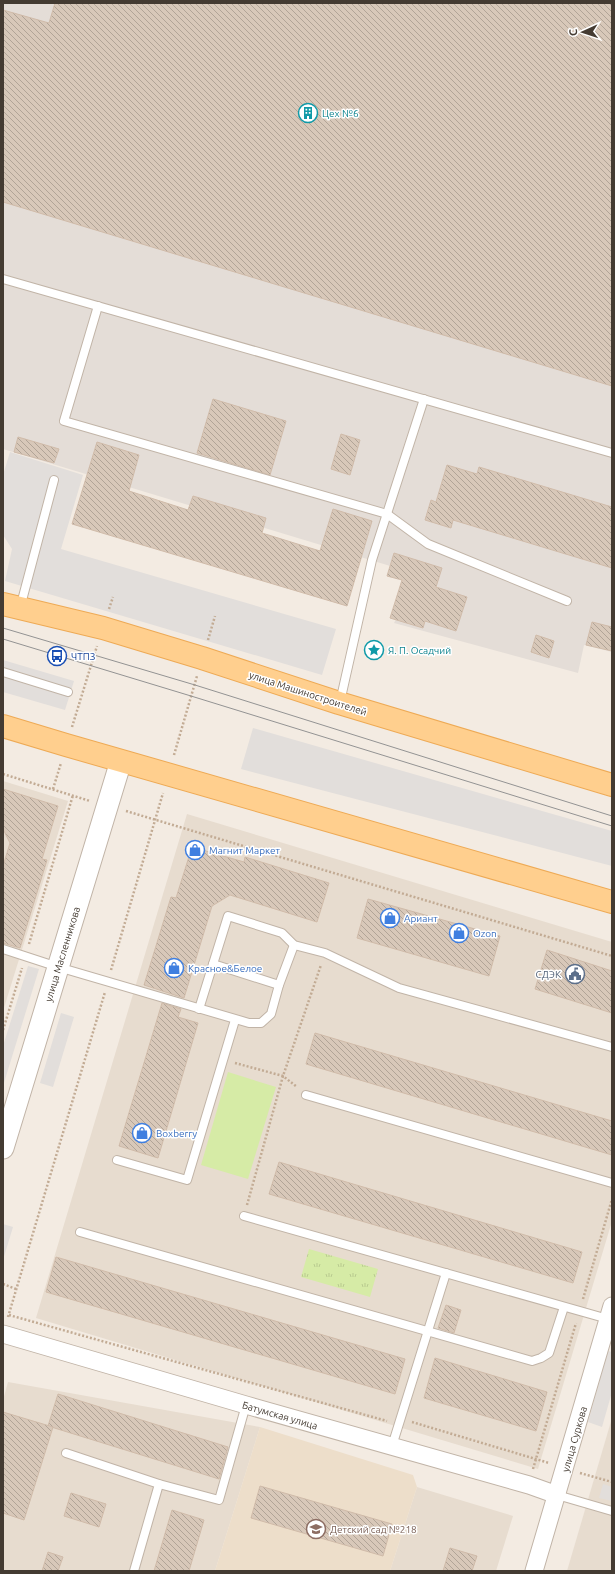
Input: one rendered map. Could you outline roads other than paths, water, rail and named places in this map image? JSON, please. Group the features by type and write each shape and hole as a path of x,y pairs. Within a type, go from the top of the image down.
{"main road":[{"name":"улица Машиностроителей","path":"12,606 103,628 202,658 339,703 612,785"},
{"path":"3,726 66,746 612,902"}],"street":[{"name":"улица Масленникова","path":"3,1148 121,761"},
{"name":"улица Суркова","path":"534,1571 610,1312"},
{"name":"Батумская улица","path":"5,1327 246,1405 529,1485 557,1495"}],"lane":[{"path":"3,279 612,452"},
{"path":"98,306 64,421 387,514 428,544 567,601"},
{"path":"339,703 372,560 424,399"},
{"path":"12,606 54,480"},
{"path":"3,672 68,692"},
{"path":"199,1009 228,916 282,933 294,945 325,953 399,988 612,1047"},
{"path":"3,949 235,1020 248,1023 261,1023 271,1014 279,985 294,945"},
{"path":"213,964 279,985"},
{"path":"117,1160 187,1180 235,1020"},
{"path":"306,1095 612,1183"},
{"path":"244,1216 580,1312 610,1312"},
{"path":"80,1232 532,1361 549,1353 564,1307"},
{"path":"392,1446 446,1273"},
{"path":"66,1453 159,1484 219,1500 246,1405"},
{"path":"134,1571 159,1484"},
{"path":"557,1495 612,1511"}],"tram line":[{"path":"3,628 195,685 612,816"},
{"path":"3,639 612,826"}],"place":[{"name":"Цех №6","path":"308,113"},
{"name":"Я. П. Осадчий","path":"374,650"},
{"name":"ЧТПЗ","path":"57,656"},
{"name":"Магнит Маркет","path":"195,850"},
{"name":"Ариант","path":"390,918"},
{"name":"Ozon","path":"459,933"},
{"name":"Красное&Белое","path":"174,968"},
{"name":"СДЭК","path":"575,974"},
{"name":"Boxberry","path":"142,1133"},
{"name":"Детский сад №218","path":"316,1529"}]}
